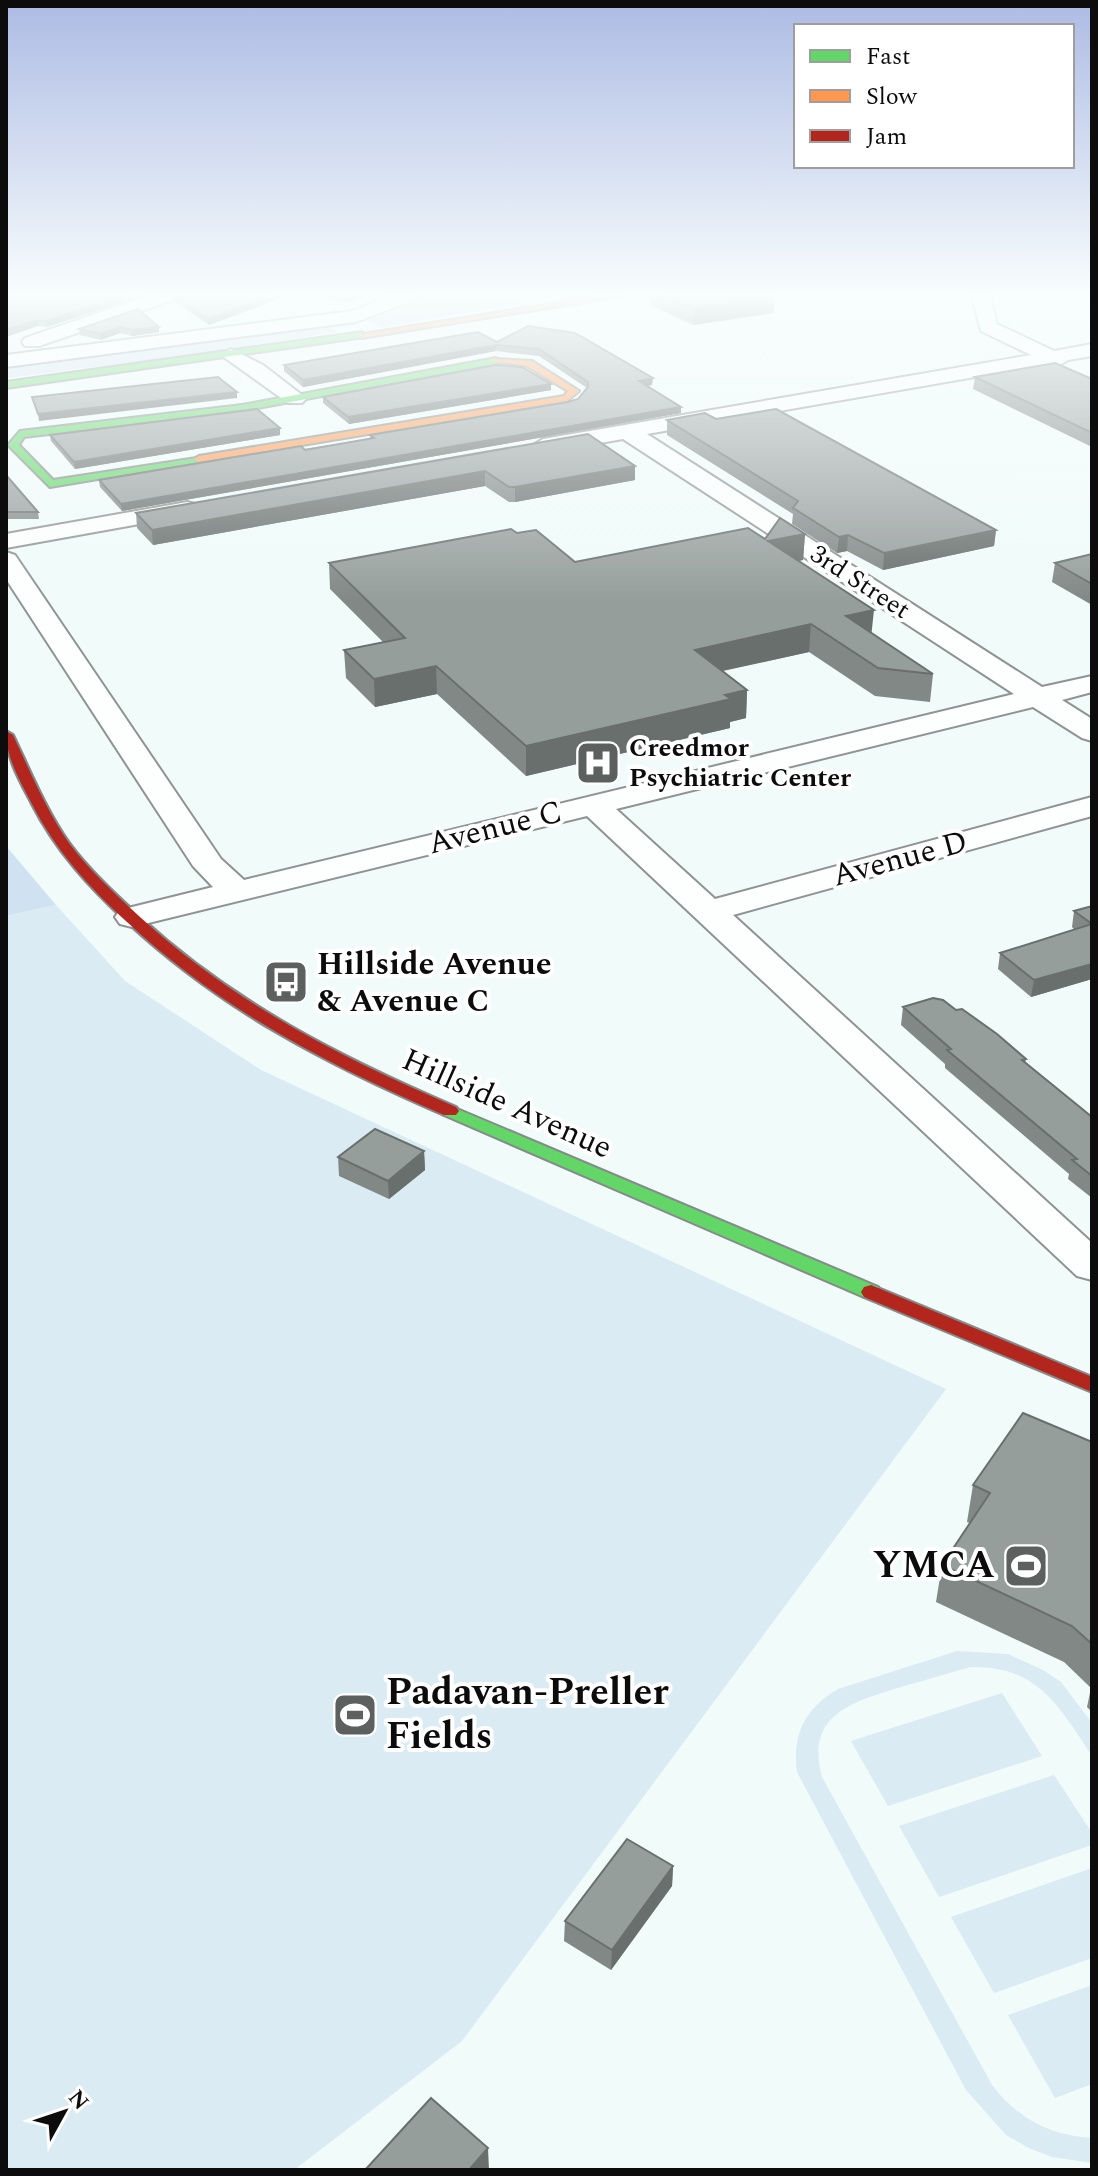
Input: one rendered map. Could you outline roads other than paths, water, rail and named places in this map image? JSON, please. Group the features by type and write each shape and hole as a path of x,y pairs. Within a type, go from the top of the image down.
{"main road":[{"path":"303,398 20,434 13,445 50,484 567,398"},
{"name":"Hillside Avenue","path":"6,735 45,814 72,857 132,917 243,1006 332,1058 635,1193 1092,1385"}],"street":[{"path":"280,398 285,401"},
{"path":"520,451 823,398"},
{"name":"3rd Street","path":"628,432 1092,732"},
{"path":"6,541 208,505"},
{"path":"6,560 209,866 237,891"},
{"name":"Avenue C","path":"132,917 1092,684"},
{"path":"594,805 1092,1266"},
{"name":"Avenue D","path":"709,911 1092,806"}],"place":[{"name":"Creedmor Psychiatric Center","path":"598,763"},
{"name":"Hillside Avenue & Avenue C","path":"286,982"},
{"name":"YMCA","path":"1026,1566"},
{"name":"Padavan-Preller Fields","path":"355,1715"}]}
